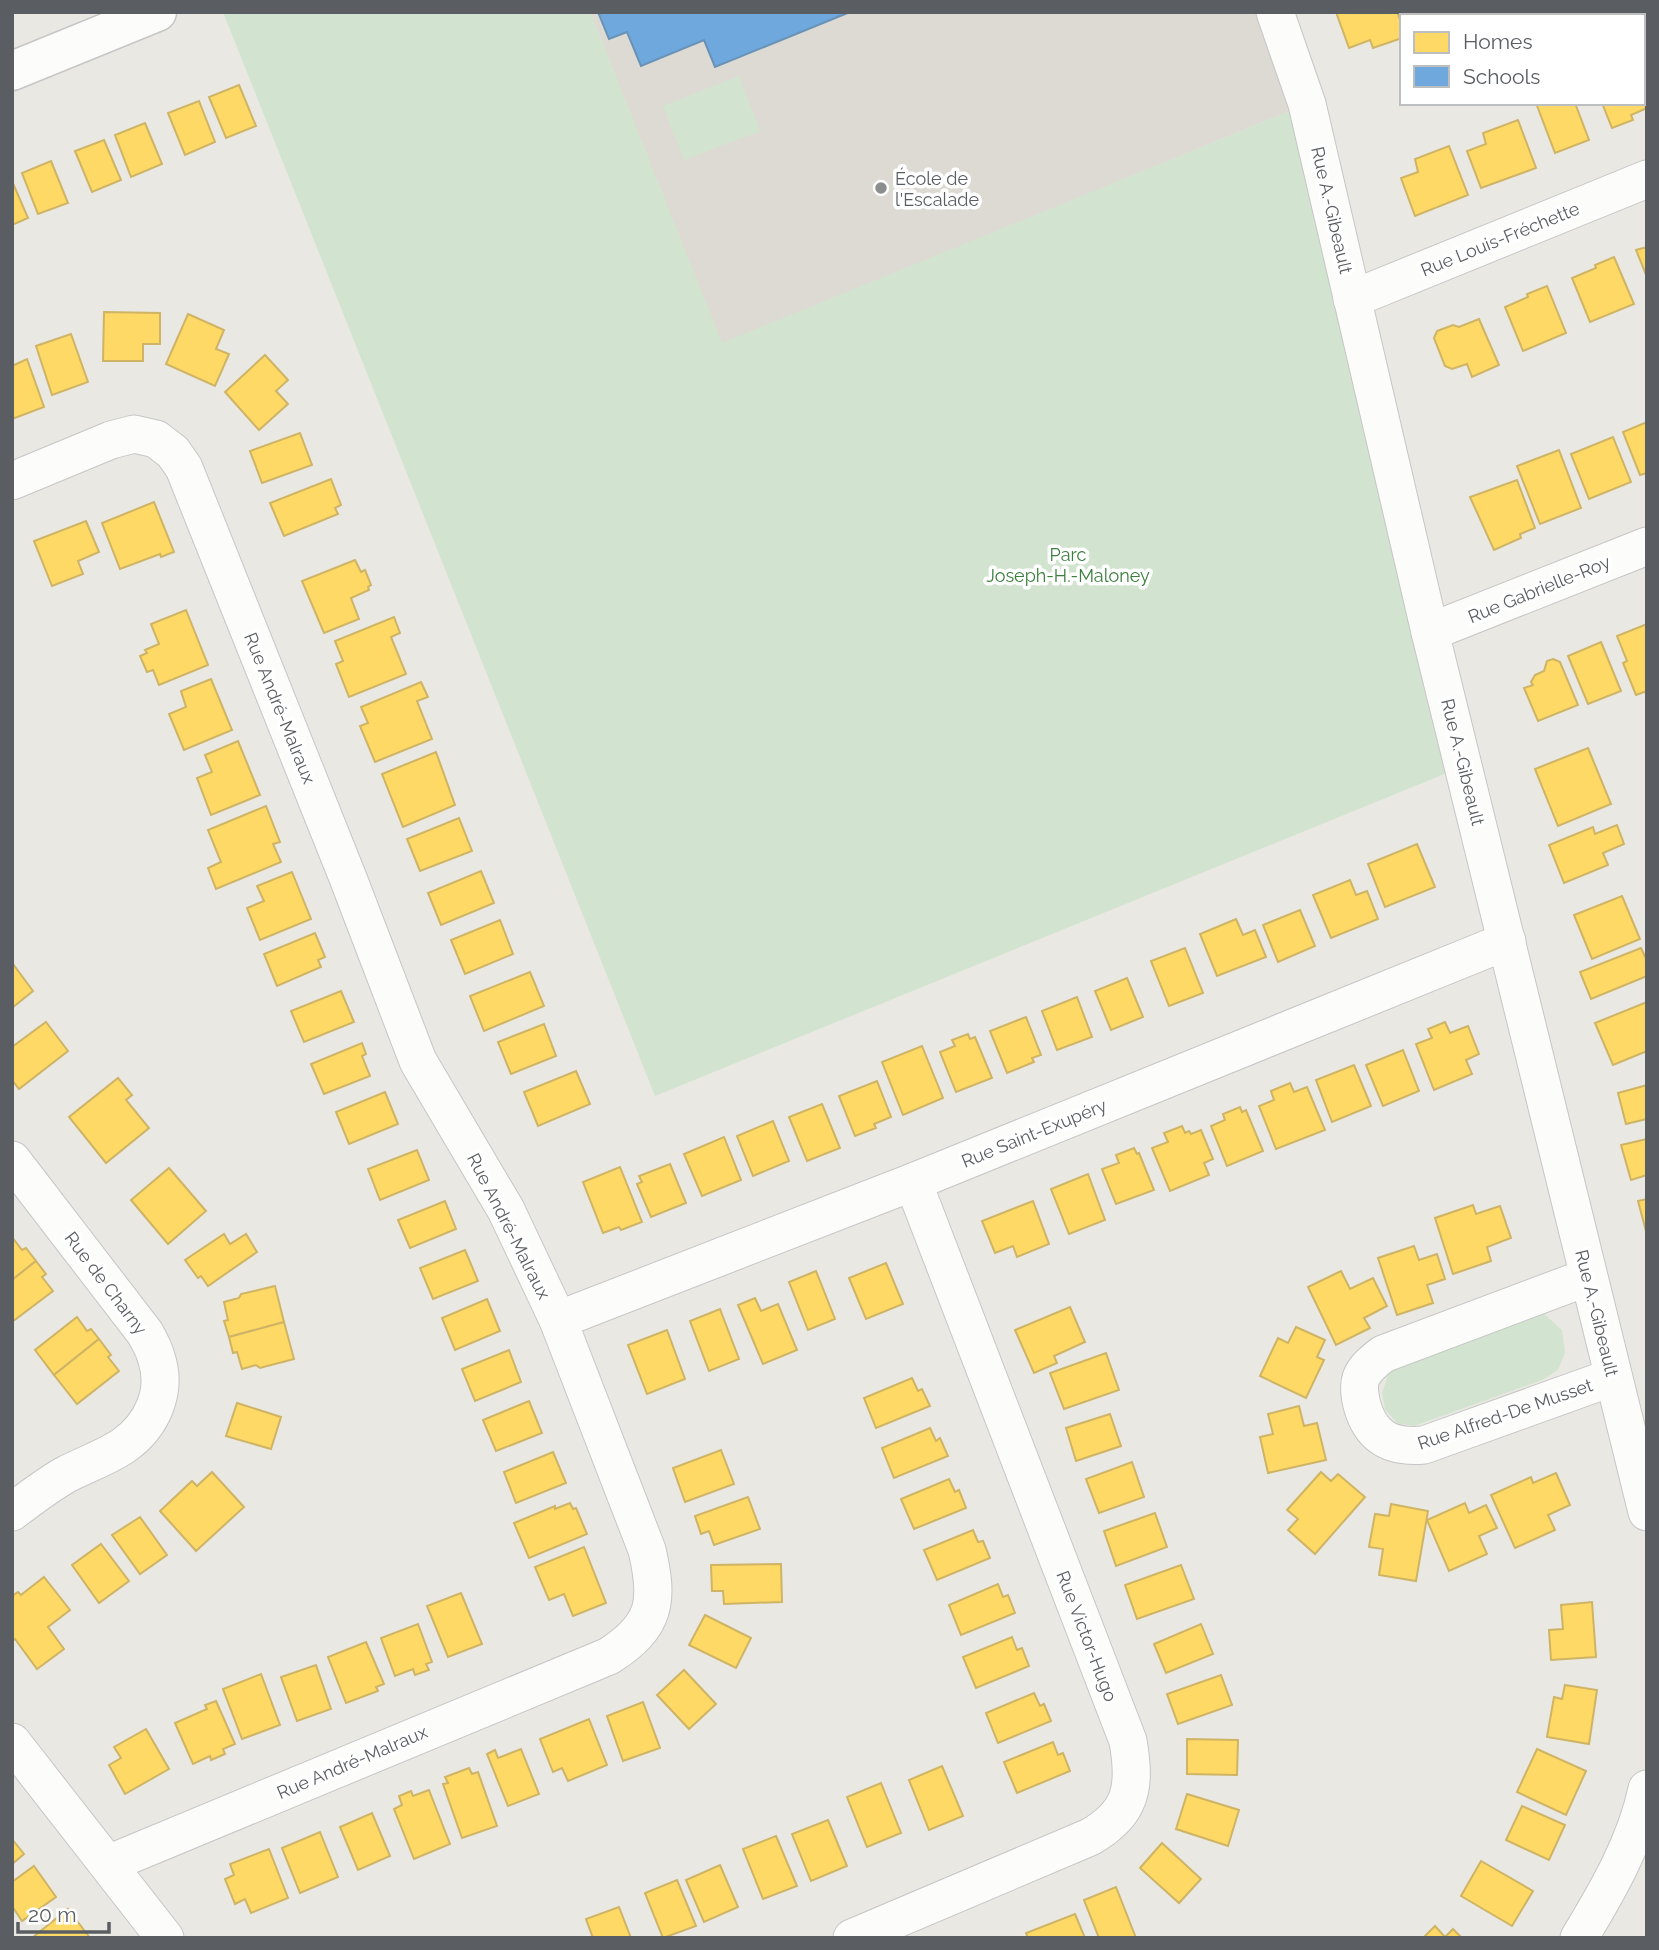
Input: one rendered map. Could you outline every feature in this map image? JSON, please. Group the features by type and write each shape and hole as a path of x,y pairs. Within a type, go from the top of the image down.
{"street":[{"path":"12,71 157,12"},
{"name":"Rue A.-Gibeault","path":"1275,12 1307,104 1430,632 1647,1513"},
{"name":"Rue Louis-Fréchette","path":"1352,299 1647,179"},
{"name":"Rue André-Malraux","path":"12,481 111,440 134,434 156,439 173,452 184,468 348,877 418,1061 506,1210 558,1320 647,1550 652,1573 653,1596 649,1615 640,1633 610,1656 108,1864"},
{"name":"Rue Gabrielle-Roy","path":"1430,632 1647,546"},
{"name":"Rue Saint-Exupéry","path":"558,1320 913,1182 1507,942"},
{"name":"Rue de Charny","path":"12,1160 145,1333 157,1358 160,1383 157,1405 144,1427 124,1446 66,1474 12,1512"},
{"name":"Rue Victor-Hugo","path":"852,1938 1090,1837 1117,1818 1127,1802 1133,1784 1128,1741 913,1182"},
{"name":"Rue Alfred-De Musset","path":"1588,1277 1383,1354 1367,1367 1360,1380 1359,1396 1373,1430 1389,1442 1405,1447 1423,1445 1613,1377"},
{"path":"12,1742 165,1938"},
{"path":"1579,1938 1626,1850 1647,1789"}],"shaded area":[{"name":"École de l'Escalade","path":"590,12 1275,12 1307,104 722,344"}],"green space":[{"name":"Parc Joseph-H.-Maloney","path":"223,12 590,12 722,343 1307,104 1464,766 655,1096"},
{"path":"739,76 760,131 684,160 663,106"},
{"path":"1544,1314 1562,1330 1565,1353 1558,1370 1542,1380 1414,1426 1397,1423 1385,1409 1382,1393 1389,1372 1399,1361 1521,1315"}],"building: Homes":[{"path":"1336,12 1397,12 1400,20 1400,39 1373,48 1370,40 1349,48"},
{"path":"1418,12 1474,12 1470,14"},
{"path":"1645,61 1647,105 1645,109 1631,115 1633,120 1612,128 1603,105 1645,105"},
{"path":"239,85 256,126 226,138 209,97"},
{"path":"199,101 215,142 185,155 168,113"},
{"path":"1537,105 1576,105 1589,140 1555,153"},
{"path":"1518,120 1536,168 1481,188 1467,151 1486,144 1483,133"},
{"path":"145,123 162,164 131,177 115,135"},
{"path":"104,140 121,180 92,192 75,151"},
{"path":"1449,146 1468,195 1415,216 1401,178 1418,172 1415,159"},
{"path":"51,161 68,203 38,214 22,173"},
{"path":"12,181 28,218 12,225"},
{"path":"1647,247 1647,277 1636,250"},
{"path":"1614,257 1634,304 1590,322 1572,278"},
{"path":"1547,286 1566,333 1523,351 1505,307"},
{"path":"104,312 160,313 160,344 143,344 143,361 103,361"},
{"path":"188,314 224,330 216,349 229,354 215,386 166,364"},
{"path":"1479,319 1499,365 1472,377 1467,364 1452,369 1445,366 1434,338 1437,331 1453,325 1459,327"},
{"path":"71,334 88,382 52,395 36,346"},
{"path":"265,355 288,380 276,391 288,404 259,430 225,392"},
{"path":"27,359 44,407 12,419 12,366"},
{"path":"1647,422 1647,473 1640,475 1623,432"},
{"path":"300,433 312,465 262,483 250,451"},
{"path":"1613,437 1631,482 1589,499 1571,454"},
{"path":"1559,450 1581,508 1540,524 1517,466"},
{"path":"331,479 341,505 335,508 338,514 284,536 270,503"},
{"path":"1517,480 1535,528 1520,534 1521,538 1494,550 1470,497"},
{"path":"154,502 174,552 161,557 160,554 120,569 102,523"},
{"path":"86,521 99,552 78,561 83,574 52,586 34,541"},
{"path":"355,560 361,572 365,570 371,585 369,590 351,598 359,619 324,633 302,581"},
{"path":"186,610 208,665 159,685 153,670 147,672 140,656 147,653 145,650 159,644 151,624"},
{"path":"394,617 400,633 391,637 406,674 349,697 336,664 343,661 335,641"},
{"path":"1647,624 1647,691 1636,695 1623,663 1627,661 1617,636"},
{"path":"1601,642 1621,691 1588,704 1568,656"},
{"path":"1553,659 1560,662 1578,705 1538,721 1524,688 1533,685 1531,682 1535,675 1544,671 1547,661"},
{"path":"211,679 232,730 184,750 169,714 186,707 181,691"},
{"path":"421,682 428,697 417,701 432,739 375,762 360,726 368,723 361,707"},
{"path":"238,741 260,795 211,815 197,778 212,772 205,755"},
{"path":"1588,748 1611,804 1558,826 1535,769"},
{"path":"436,752 455,805 403,827 382,774"},
{"path":"266,806 280,842 273,844 281,862 216,889 208,868 221,862 208,830"},
{"path":"459,818 472,851 420,871 407,839"},
{"path":"1617,825 1624,844 1603,853 1608,865 1564,883 1549,845 1593,827 1595,834"},
{"path":"1417,844 1435,887 1385,907 1368,864"},
{"path":"481,871 494,903 441,925 428,893"},
{"path":"292,872 311,919 260,940 247,908 264,901 257,886"},
{"path":"1350,880 1356,895 1367,891 1378,919 1331,938 1313,895"},
{"path":"1622,896 1640,939 1592,959 1574,915"},
{"path":"1300,910 1315,946 1278,962 1263,925"},
{"path":"1236,919 1243,935 1255,930 1266,957 1217,976 1200,934"},
{"path":"500,920 513,954 465,974 451,940"},
{"path":"315,933 325,957 318,960 321,967 277,986 264,954"},
{"path":"1185,948 1203,993 1169,1006 1151,961"},
{"path":"1641,948 1647,961 1647,976 1591,999 1580,972"},
{"path":"12,965 33,991 12,1008"},
{"path":"530,972 544,1006 484,1031 470,996"},
{"path":"1127,978 1143,1017 1111,1030 1095,991"},
{"path":"341,991 354,1022 304,1042 291,1011"},
{"path":"1077,997 1092,1037 1057,1050 1042,1011"},
{"path":"1647,1002 1647,1051 1613,1065 1595,1023"},
{"path":"1026,1017 1041,1055 1032,1058 1034,1062 1007,1073 990,1031"},
{"path":"46,1022 68,1051 19,1089 12,1080 12,1047"},
{"path":"1445,1022 1450,1033 1468,1026 1479,1054 1466,1060 1472,1074 1434,1090 1416,1044 1432,1038 1428,1029"},
{"path":"544,1024 556,1056 511,1074 498,1042"},
{"path":"968,1034 970,1039 975,1037 992,1078 956,1092 940,1052 955,1046 952,1040"},
{"path":"362,1043 366,1054 362,1056 370,1076 324,1094 311,1064"},
{"path":"922,1046 943,1098 903,1115 882,1062"},
{"path":"1403,1050 1419,1091 1383,1106 1366,1065"},
{"path":"1354,1065 1371,1106 1332,1122 1316,1080"},
{"path":"576,1071 590,1104 538,1126 524,1092"},
{"path":"118,1078 132,1095 126,1100 149,1128 106,1163 69,1117"},
{"path":"877,1081 891,1117 874,1124 876,1128 855,1136 839,1096"},
{"path":"1290,1083 1294,1092 1307,1087 1325,1130 1276,1149 1259,1106 1274,1100 1271,1091"},
{"path":"1647,1085 1647,1119 1626,1124 1618,1093"},
{"path":"385,1092 398,1124 349,1144 336,1112"},
{"path":"822,1104 840,1148 807,1161 789,1117"},
{"path":"1240,1107 1242,1112 1246,1110 1263,1151 1227,1166 1211,1126 1225,1120 1223,1114"},
{"path":"773,1121 789,1161 753,1176 737,1136"},
{"path":"1182,1126 1185,1133 1201,1130 1213,1159 1204,1163 1209,1175 1170,1191 1152,1148 1168,1142 1164,1133"},
{"path":"724,1137 741,1180 702,1196 684,1154"},
{"path":"1647,1139 1647,1175 1631,1180 1621,1145"},
{"path":"1134,1148 1137,1154 1139,1153 1154,1190 1116,1204 1102,1169 1119,1163 1116,1155"},
{"path":"417,1150 429,1180 380,1200 368,1169"},
{"path":"670,1164 686,1203 651,1217 637,1184 642,1182 639,1176"},
{"path":"620,1167 642,1222 603,1233 583,1182"},
{"path":"169,1168 206,1211 168,1244 131,1200"},
{"path":"1088,1174 1105,1220 1069,1234 1051,1189"},
{"path":"1647,1199 1647,1235 1638,1201"},
{"path":"445,1201 456,1229 410,1248 398,1220"},
{"path":"1033,1201 1049,1244 1017,1257 1013,1246 995,1253 982,1221"},
{"path":"1473,1205 1476,1214 1500,1206 1511,1238 1487,1247 1491,1261 1453,1274 1435,1218"},
{"path":"224,1234 230,1244 246,1234 257,1252 208,1286 201,1276 198,1278 185,1260"},
{"path":"12,1237 22,1250 26,1248 36,1261 12,1280"},
{"path":"1414,1246 1419,1260 1437,1254 1445,1279 1427,1285 1433,1303 1397,1315 1378,1258"},
{"path":"465,1250 478,1281 433,1299 420,1268"},
{"path":"36,1261 46,1274 42,1277 53,1291 12,1322 12,1280"},
{"path":"886,1263 903,1304 866,1319 849,1278"},
{"path":"816,1271 835,1319 808,1330 789,1282"},
{"path":"1341,1271 1350,1289 1373,1278 1387,1306 1364,1318 1370,1328 1336,1345 1308,1287"},
{"path":"275,1286 284,1322 229,1337 224,1321 228,1320 224,1302 239,1298 241,1294"},
{"path":"755,1298 761,1311 778,1304 797,1350 763,1364 738,1305"},
{"path":"487,1299 500,1331 455,1350 442,1318"},
{"path":"1070,1307 1085,1342 1054,1356 1057,1363 1034,1373 1015,1330"},
{"path":"720,1309 739,1359 709,1371 690,1321"},
{"path":"77,1317 87,1331 91,1329 99,1339 54,1375 35,1350"},
{"path":"284,1322 294,1359 260,1368 256,1365 242,1369 237,1352 233,1353 229,1337"},
{"path":"1296,1327 1325,1340 1317,1357 1324,1360 1306,1398 1260,1376 1278,1338 1288,1343"},
{"path":"667,1330 685,1379 647,1394 628,1345"},
{"path":"99,1339 119,1371 77,1404 54,1375"},
{"path":"509,1350 521,1382 475,1401 462,1369"},
{"path":"1106,1353 1119,1390 1064,1409 1050,1373"},
{"path":"912,1378 918,1391 922,1389 930,1406 876,1428 864,1398"},
{"path":"529,1401 542,1433 496,1451 483,1420"},
{"path":"237,1403 281,1417 271,1449 226,1436"},
{"path":"1299,1406 1304,1426 1317,1423 1326,1460 1268,1473 1260,1437 1273,1434 1268,1414"},
{"path":"1110,1414 1121,1446 1076,1461 1066,1428"},
{"path":"930,1428 936,1441 940,1438 948,1456 894,1478 882,1448"},
{"path":"721,1450 734,1484 685,1502 673,1468"},
{"path":"553,1452 566,1483 516,1503 504,1472"},
{"path":"1132,1462 1144,1497 1099,1513 1086,1479"},
{"path":"212,1472 244,1507 196,1551 160,1511 192,1481 197,1486"},
{"path":"1321,1472 1331,1481 1338,1474 1365,1497 1315,1554 1288,1530 1298,1519 1287,1510"},
{"path":"1556,1473 1570,1505 1548,1515 1555,1530 1515,1548 1491,1495 1531,1477 1533,1483"},
{"path":"949,1479 955,1492 959,1490 966,1508 914,1529 901,1499"},
{"path":"748,1497 760,1529 714,1545 709,1531 701,1534 695,1516"},
{"path":"570,1503 573,1509 576,1508 587,1534 529,1558 514,1523 555,1506 555,1509"},
{"path":"1465,1503 1469,1513 1486,1505 1497,1528 1479,1536 1487,1554 1449,1571 1427,1520"},
{"path":"1391,1504 1428,1511 1416,1581 1379,1575 1383,1549 1369,1547 1375,1514 1389,1516"},
{"path":"1155,1513 1167,1547 1116,1566 1104,1531"},
{"path":"140,1517 167,1555 140,1574 112,1535"},
{"path":"973,1530 978,1542 983,1541 990,1558 937,1580 924,1550"},
{"path":"101,1544 129,1581 99,1603 72,1565"},
{"path":"584,1547 606,1603 573,1616 564,1594 549,1600 535,1567"},
{"path":"781,1564 782,1602 724,1604 723,1591 712,1591 711,1565"},
{"path":"1181,1565 1194,1599 1137,1619 1125,1585"},
{"path":"44,1577 70,1610 48,1627 64,1649 37,1669 15,1639 12,1641 12,1596 18,1592 21,1595"},
{"path":"998,1584 1003,1597 1008,1595 1015,1613 961,1635 949,1605"},
{"path":"461,1593 482,1644 448,1657 427,1606"},
{"path":"1592,1602 1596,1657 1551,1660 1549,1630 1563,1629 1561,1605"},
{"path":"705,1615 751,1638 736,1668 689,1645"},
{"path":"418,1624 432,1662 426,1664 429,1670 415,1675 413,1669 395,1676 381,1638"},
{"path":"1201,1624 1213,1654 1166,1673 1154,1644"},
{"path":"1012,1637 1017,1650 1022,1648 1029,1666 976,1688 963,1657"},
{"path":"366,1642 384,1684 376,1687 378,1691 346,1703 328,1657"},
{"path":"316,1665 331,1709 297,1721 281,1677"},
{"path":"684,1670 716,1704 689,1729 657,1695"},
{"path":"261,1674 280,1725 242,1739 223,1689"},
{"path":"1221,1675 1232,1705 1178,1724 1167,1694"},
{"path":"1565,1685 1597,1690 1589,1744 1547,1737 1554,1697 1562,1699"},
{"path":"1034,1693 1040,1706 1044,1704 1051,1721 998,1743 986,1713"},
{"path":"216,1701 235,1744 223,1749 225,1754 211,1760 210,1756 193,1764 175,1723 207,1709 205,1705"},
{"path":"643,1702 660,1748 623,1761 607,1716"},
{"path":"589,1719 607,1765 568,1781 562,1768 553,1772 540,1739"},
{"path":"146,1729 169,1769 125,1794 109,1765 121,1758 114,1747"},
{"path":"1187,1739 1238,1740 1237,1775 1187,1774"},
{"path":"1053,1742 1058,1755 1063,1753 1070,1771 1017,1793 1004,1762"},
{"path":"521,1749 539,1794 508,1806 487,1754 495,1750 498,1758"},
{"path":"1537,1749 1586,1771 1566,1815 1517,1792"},
{"path":"942,1766 963,1816 929,1830 909,1780"},
{"path":"469,1768 472,1774 478,1772 497,1826 462,1838 443,1784 448,1783 445,1777"},
{"path":"881,1783 901,1833 867,1847 847,1797"},
{"path":"429,1790 450,1844 414,1859 394,1809 402,1805 399,1796 411,1791 413,1796"},
{"path":"1187,1794 1239,1810 1228,1846 1176,1829"},
{"path":"1522,1806 1565,1825 1549,1860 1506,1840"},
{"path":"372,1813 390,1856 358,1870 340,1827"},
{"path":"828,1820 847,1866 811,1881 792,1834"},
{"path":"320,1832 338,1877 300,1893 282,1848"},
{"path":"776,1836 797,1886 763,1899 743,1849"},
{"path":"12,1839 24,1854 12,1864"},
{"path":"1162,1843 1201,1879 1179,1903 1140,1868"},
{"path":"269,1849 288,1898 251,1913 245,1899 235,1904 225,1879 234,1875 230,1864"},
{"path":"1481,1861 1533,1891 1512,1926 1461,1896"},
{"path":"720,1865 738,1907 704,1922 686,1880"},
{"path":"34,1866 56,1897 22,1921 12,1906 12,1882"},
{"path":"677,1880 696,1926 663,1938 645,1893"},
{"path":"1116,1887 1136,1938 1099,1938 1084,1900"},
{"path":"619,1907 631,1938 593,1938 586,1919"},
{"path":"68,1909 90,1938 32,1938"},
{"path":"1075,1914 1085,1938 1028,1938 1026,1933"},
{"path":"1435,1926 1445,1937 1453,1929 1462,1938 1423,1938"}],"building: Schools":[{"path":"598,12 850,12 715,67 704,40 641,66 627,32 609,39"}],"place":[{"name":"École de l'Escalade","path":"881,188"}]}
